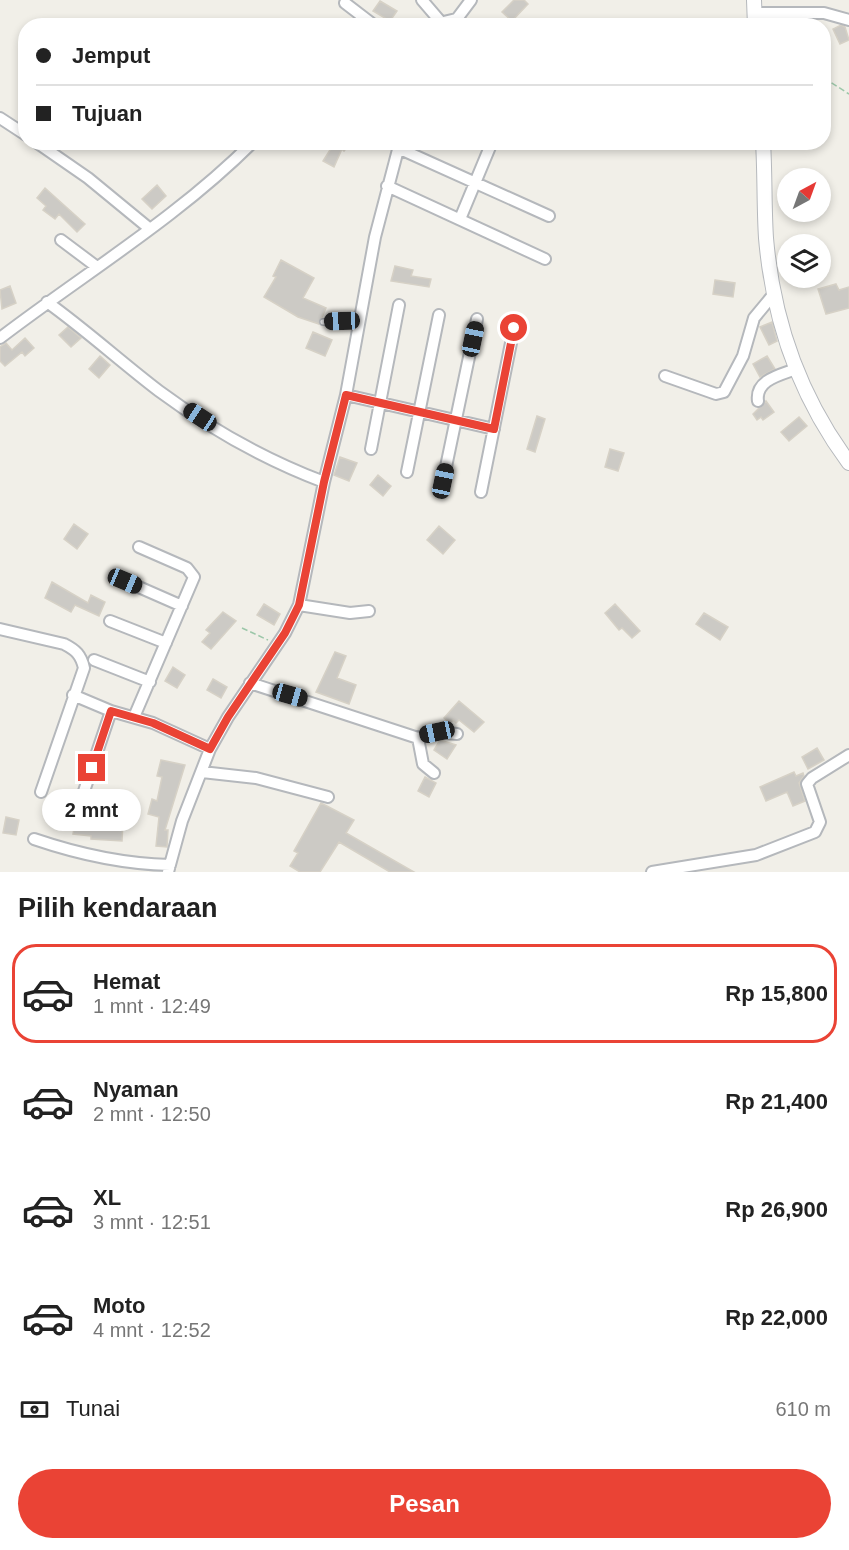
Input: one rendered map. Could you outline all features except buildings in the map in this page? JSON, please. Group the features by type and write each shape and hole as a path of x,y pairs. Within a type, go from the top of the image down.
{"street":[{"path":"422,0 437,18"},
{"path":"457,18 471,0"},
{"path":"821,13 824,0"},
{"path":"345,3 365,18"},
{"path":"754,13 821,13 849,20"},
{"path":"0,118 18,130"},
{"path":"48,150 88,178 150,229"},
{"path":"0,338 150,229 222,173 245,150"},
{"path":"34,839 79,853 169,868 182,821 210,749 250,683 276,646 299,605 324,482 346,395 387,186 398,150"},
{"path":"409,150 549,216"},
{"path":"460,219 488,150"},
{"path":"763,150 766,240 773,295 796,369 823,425 849,463"},
{"path":"387,186 545,259"},
{"path":"61,240 97,267"},
{"path":"665,376 716,394 724,392 743,356 754,318 773,295"},
{"path":"47,302 160,392 239,442 284,466 324,482"},
{"path":"371,448 399,305"},
{"path":"407,472 439,315"},
{"path":"443,481 477,319"},
{"path":"481,492 514,328"},
{"path":"758,401 758,390 763,383 796,369"},
{"path":"346,395 494,429"},
{"path":"134,717 194,577 192,572 139,547"},
{"path":"125,581 182,606"},
{"path":"299,605 350,613 369,611"},
{"path":"110,621 166,643"},
{"path":"0,628 73,649 79,654 84,668 41,792"},
{"path":"94,660 150,682"},
{"path":"250,683 418,738 437,732 457,734"},
{"path":"73,695 111,711 134,717 210,749"},
{"path":"79,806 111,711"},
{"path":"418,738 423,764 434,773"},
{"path":"652,872 756,855 816,832 820,822 807,784 812,778 849,755"},
{"path":"202,772 256,778 328,797"}],"lane":[{"path":"323,322 360,321"}],"path":[{"path":"831,82 849,94"},
{"path":"242,628 276,646"}],"route":[{"path":"92,768 111,711 153,723 210,749 228,717 285,633 299,605 324,482 346,395 494,429 514,328"}]}
